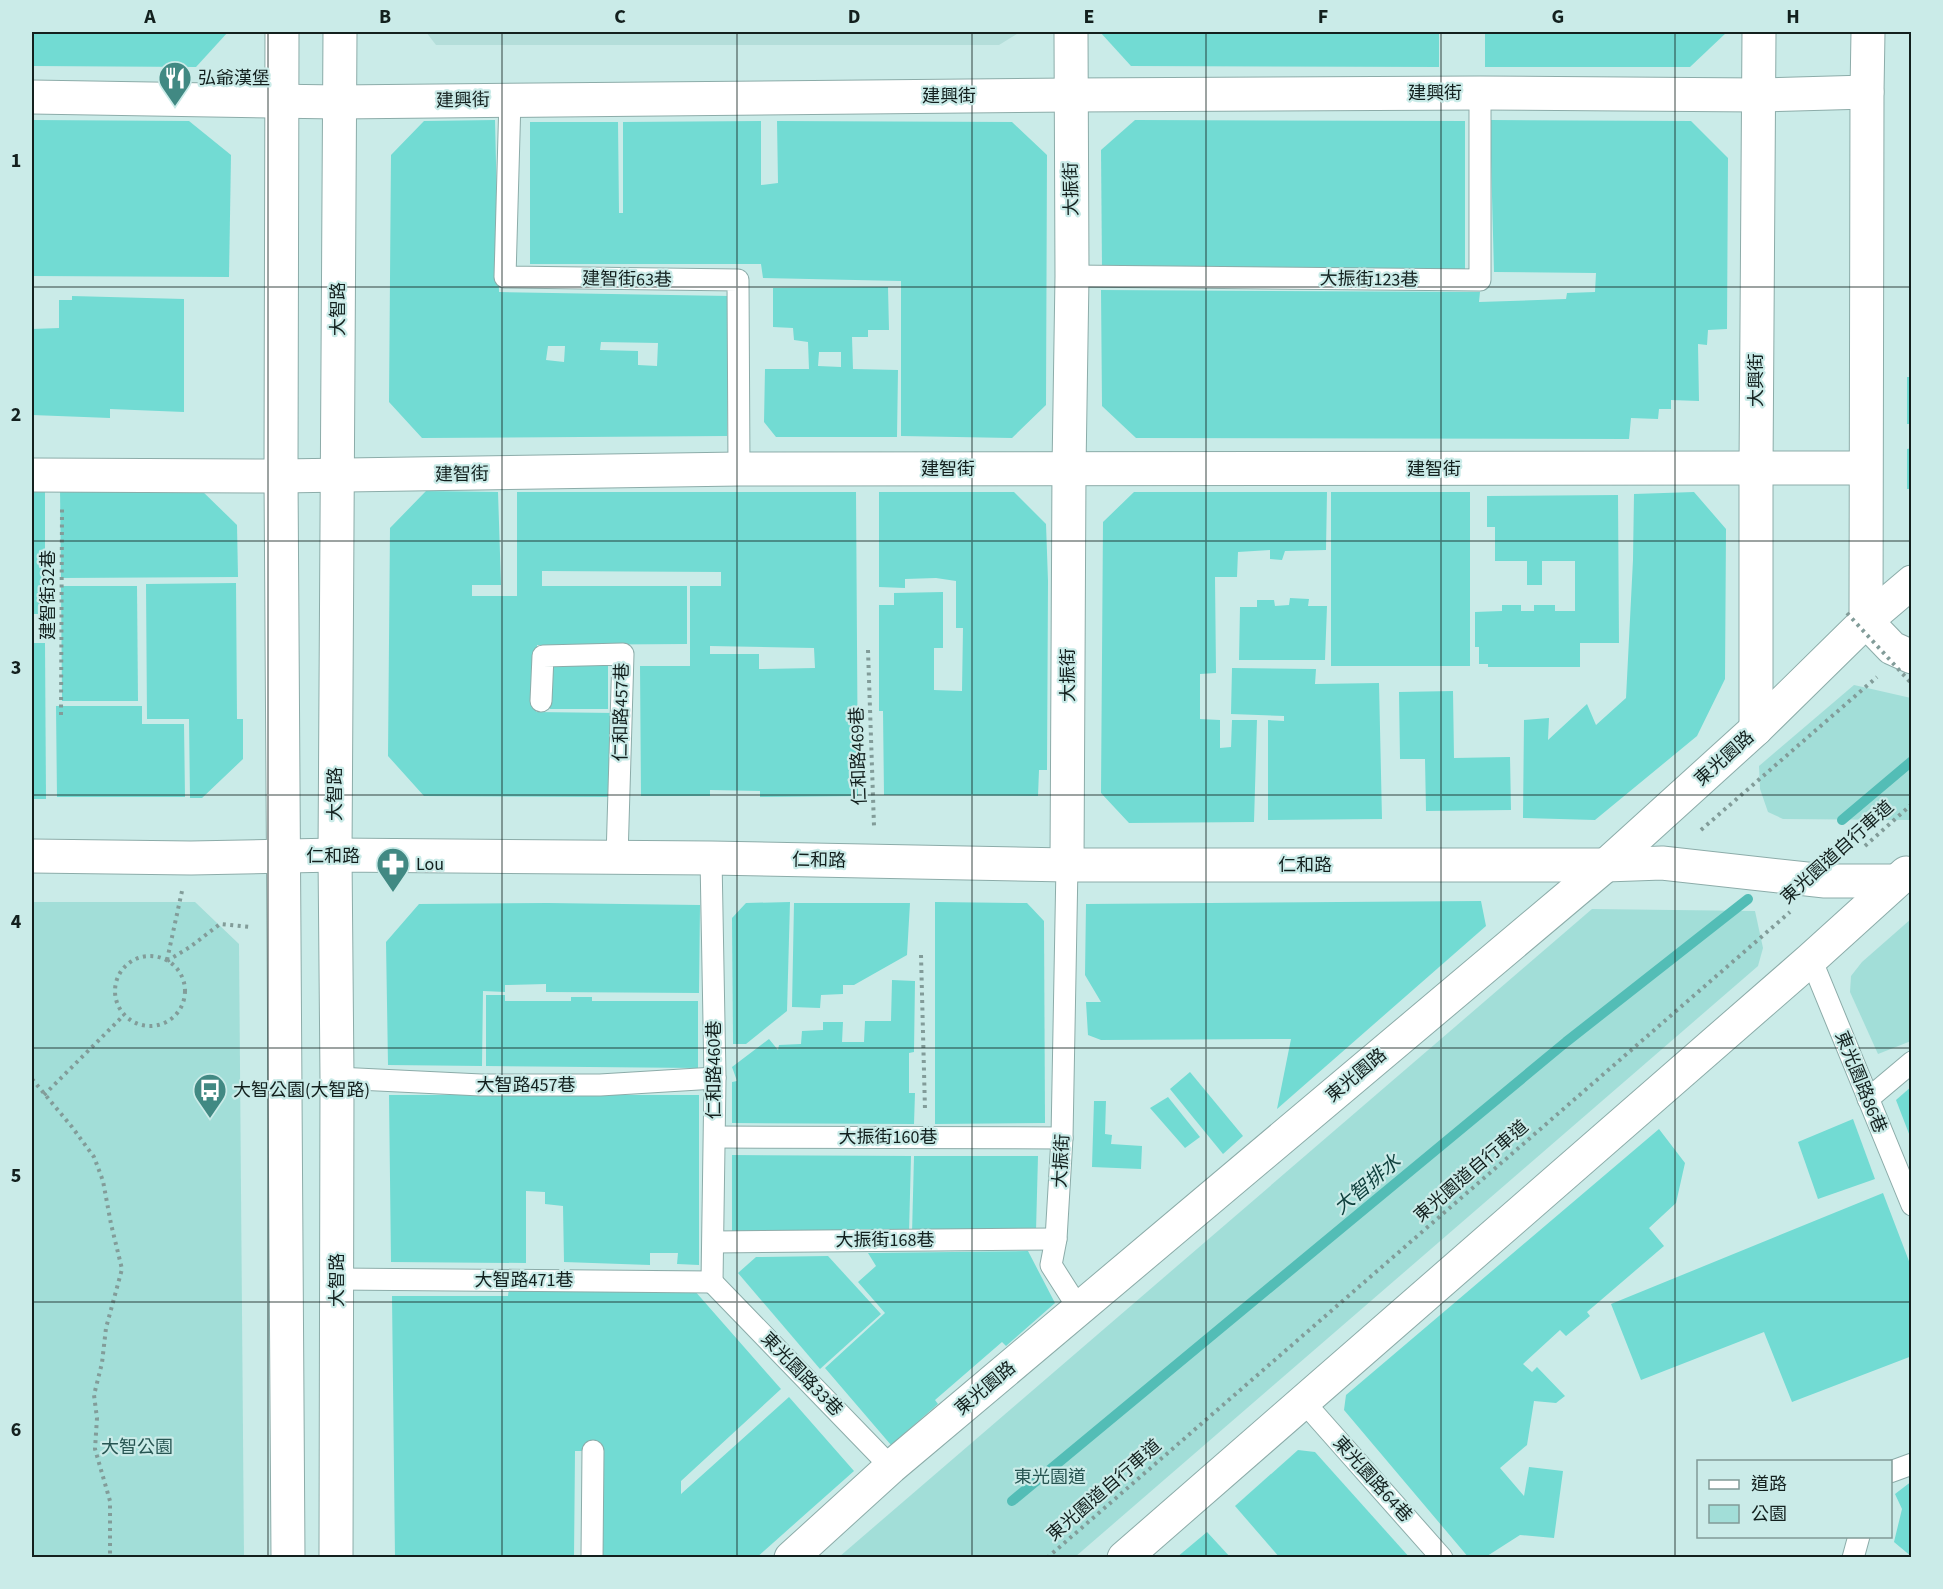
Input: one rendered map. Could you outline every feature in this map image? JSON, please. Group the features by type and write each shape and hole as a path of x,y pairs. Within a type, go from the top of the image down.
{"street":[{"path":"282,32 281,476 288,1557"},
{"name":"大智路","path":"336,1557 335,855 340,32"},
{"name":"大振街","path":"1067,865 1072,276 1071,32"},
{"name":"大興街","path":"1756,729 1758,32"},
{"path":"1869,32 1866,92 1865,468 1867,558 1856,617 1892,648 1911,657"},
{"name":"建興街","path":"32,97 338,102 1070,95 1480,93 1758,95 1866,92"},
{"name":"建智街","path":"47,475 338,476 740,469 1865,468"},
{"name":"東光園路","path":"791,1557 891,1467 1606,865 1756,729 1856,617 1911,582"},
{"name":"仁和路","path":"32,856 191,858 335,855 711,858 1067,865 1606,865 1662,863 1826,881 1904,875"},
{"path":"1124,1557 1811,959 1904,875"}],"lane":[{"name":"大振街123巷","path":"1072,276 1480,280 1480,93"},
{"name":"建智街63巷","path":"510,99 505,277 738,280 740,469"},
{"name":"仁和路457巷","path":"541,701 543,656 623,654 617,858"},
{"name":"仁和路460巷","path":"711,858 715,1078 712,1282"},
{"name":"大振街","path":"1067,865 1062,1138 1056,1239 1051,1265 1080,1309"},
{"name":"東光園路86巷","path":"1811,959 1911,1205"},
{"path":"1868,1099 1911,1062"},
{"name":"大智路457巷","path":"337,1078 481,1085 600,1085 715,1078"},
{"name":"大振街160巷","path":"715,1137 1062,1138"},
{"name":"大振街168巷","path":"714,1242 1056,1239"},
{"name":"大智路471巷","path":"337,1279 712,1282"},
{"name":"東光園路33巷","path":"712,1282 891,1467"},
{"name":"東光園路64巷","path":"1303,1401 1442,1557"},
{"path":"592,1557 593,1451"},
{"path":"1892,1471 1911,1464"},
{"path":"1854,1557 1859,1538"}],"path":[{"name":"建智街32巷","path":"47,475 61,715"},
{"path":"1856,617 1911,684"},
{"name":"仁和路469巷","path":"868,650 876,862"},
{"name":"東光園道自行車道","path":"1047,1557 1826,881 1911,804"},
{"path":"167,961 186,871 191,858"},
{"path":"167,961 220,924 283,929"},
{"path":"921,955 925,1137"},
{"path":"142,956 154,956 167,961 183,978 185,990 181,1008 170,1021 148,1027 135,1024 123,1015 115,1000 116,980 130,962 142,956"},
{"path":"44,1095 121,1018"},
{"path":"32,1079 72,1127 93,1157 103,1181 122,1269 106,1328 102,1363 94,1395 97,1418 95,1449 110,1501 110,1557"}],"shaded area":[{"path":"426,32 1020,32 999,45 436,45"}],"green space":[{"path":"1854,685 1911,698 1911,820 1783,819 1768,812 1760,789 1759,766"},
{"name":"大智公園","path":"32,902 195,902 239,944 244,1557 32,1557"},
{"name":"東光園道","path":"1592,909 1755,911 1763,948 1758,966 1075,1557 839,1557"},
{"path":"1911,919 1911,1041 1878,1054 1850,992 1851,976 1862,962"}],"building":[{"path":"32,32 228,32 196,67 32,66"},
{"path":"1100,32 1439,32 1439,67 1131,66"},
{"path":"1485,32 1727,32 1690,67 1485,67"},
{"path":"32,120 189,121 231,155 229,277 32,276"},
{"path":"495,120 499,292 729,296 727,436 422,438 389,402 391,155 424,121","holes":["601,342 658,343 657,366 638,365 638,351 600,350","548,346 565,346 564,362 546,360"]},
{"path":"1135,120 1465,121 1465,270 1102,268 1101,150"},
{"path":"1490,120 1691,121 1728,158 1727,329 1708,330 1707,345 1698,344 1699,401 1671,400 1671,409 1659,409 1658,419 1631,418 1629,439 1136,438 1102,406 1101,290 1480,292 1479,302 1566,299 1567,293 1595,292 1596,273 1494,272"},
{"path":"761,121 761,185 778,183 777,121 1012,122 1047,155 1046,405 1012,438 901,436 901,281 763,278 761,264 530,264 530,122 618,122 619,213 623,213 623,122"},
{"path":"888,287 889,330 868,330 868,337 852,337 853,369 898,370 897,437 776,437 764,422 765,369 809,369 808,342 794,340 793,328 773,327 773,288","holes":["819,352 841,352 841,367 818,366"]},
{"path":"72,296 184,299 184,412 110,409 110,418 32,415 32,329 59,328 59,300 72,300"},
{"path":"1907,377 1912,377 1912,424 1907,424"},
{"path":"1912,448 1910,489 1907,489 1907,449"},
{"path":"198,487 237,525 238,577 61,578 60,488"},
{"path":"32,490 45,490 45,614 32,614"},
{"path":"426,491 498,492 501,585 472,585 472,596 517,596 517,492 856,492 858,796 760,797 760,791 710,790 710,796 641,796 640,666 690,666 690,586 721,586 721,572 542,571 542,586 687,586 687,644 537,645 536,712 615,713 614,797 424,796 388,756 390,528","holes":["710,646 814,648 815,668 759,669 759,654 710,654"]},
{"path":"879,492 1014,492 1046,524 1047,770 1039,770 1038,796 884,795 883,711 879,711 879,605 894,605 894,593 943,592 943,648 934,648 934,690 962,691 963,628 956,628 956,581 936,578 905,579 905,588 879,587"},
{"path":"1134,492 1327,492 1326,550 1285,551 1282,560 1270,559 1270,550 1238,552 1237,577 1215,577 1216,673 1200,674 1200,719 1220,720 1220,748 1231,747 1232,720 1257,720 1254,822 1129,823 1101,793 1103,522"},
{"path":"1331,492 1470,492 1470,666 1331,666"},
{"path":"1694,492 1726,529 1725,679 1697,736 1595,820 1523,818 1524,720 1549,718 1548,740 1587,704 1596,725 1626,698 1634,494"},
{"path":"1618,495 1619,643 1580,643 1580,667 1488,667 1488,664 1479,664 1479,647 1475,647 1475,612 1502,611 1502,605 1521,605 1521,611 1534,611 1534,605 1555,605 1555,611 1575,611 1575,561 1542,561 1542,585 1527,585 1527,561 1495,561 1495,527 1487,527 1487,496"},
{"path":"236,583 237,719 243,719 243,759 202,798 190,798 189,719 147,719 146,584"},
{"path":"61,586 137,586 138,701 62,701"},
{"path":"1290,598 1309,599 1308,606 1327,606 1325,660 1239,660 1240,607 1257,607 1257,600 1274,600 1275,606 1289,605"},
{"path":"32,643 45,643 46,799 32,799"},
{"path":"608,665 608,709 550,709 550,666"},
{"path":"1232,668 1316,669 1315,684 1379,683 1382,819 1268,820 1268,720 1284,721 1284,716 1231,714"},
{"path":"1453,691 1454,758 1510,757 1511,810 1426,811 1425,759 1400,759 1399,692"},
{"path":"56,706 142,706 142,724 184,724 185,797 57,797"},
{"path":"1481,901 1486,926 1277,1109 1291,1039 1101,1040 1088,1035 1086,1002 1101,1002 1085,975 1086,904"},
{"path":"790,902 787,1011 746,1044 733,1044 732,918 746,903"},
{"path":"935,902 1027,903 1044,921 1045,1123 935,1124"},
{"path":"794,903 910,903 907,955 854,985 843,985 843,994 821,995 820,1008 792,1007"},
{"path":"419,904 700,905 699,993 546,992 546,984 505,985 505,992 483,991 482,1066 388,1065 386,942"},
{"path":"892,980 915,981 914,1052 909,1053 909,1093 915,1093 914,1124 732,1123 732,1082 737,1081 732,1067 769,1039 778,1050 779,1045 801,1044 802,1031 823,1030 823,1022 843,1022 842,1042 864,1042 865,1021 891,1021"},
{"path":"486,995 505,995 505,1001 571,1001 571,997 592,997 592,1001 698,1001 698,1068 486,1066"},
{"path":"1190,1072 1243,1136 1223,1154 1170,1089"},
{"path":"1912,1086 1912,1139 1911,1139 1896,1100"},
{"path":"389,1095 699,1095 699,1265 677,1264 678,1253 650,1253 650,1265 564,1262 563,1206 545,1204 545,1192 526,1191 526,1263 391,1262"},
{"path":"1168,1097 1200,1137 1185,1148 1150,1108"},
{"path":"1094,1101 1106,1101 1105,1134 1112,1135 1111,1144 1142,1146 1141,1169 1092,1167"},
{"path":"1853,1119 1875,1179 1818,1199 1798,1142"},
{"path":"1659,1129 1685,1163 1676,1203 1649,1228 1664,1246 1587,1312 1590,1316 1566,1336 1560,1330 1523,1364 1532,1372 1537,1367 1565,1396 1556,1403 1534,1401 1527,1445 1500,1468 1524,1496 1529,1467 1563,1471 1554,1538 1520,1535 1484,1558 1469,1558 1344,1410 1346,1395"},
{"path":"732,1155 911,1156 909,1233 732,1234"},
{"path":"914,1156 1038,1156 1036,1231 912,1234"},
{"path":"1883,1193 1912,1269 1912,1356 1792,1402 1764,1332 1641,1380 1611,1304"},
{"path":"1028,1251 1055,1303 1006,1346 1002,1342 935,1400 938,1404 891,1445 825,1368 885,1313 858,1282 876,1266 868,1253"},
{"path":"828,1256 881,1314 820,1369 738,1273 756,1257"},
{"path":"509,1288 694,1290 781,1389 681,1481 681,1494 789,1397 854,1471 756,1558 601,1558 601,1451 575,1451 574,1558 395,1558 392,1296 508,1296"},
{"path":"1298,1450 1315,1452 1410,1558 1280,1558 1235,1506"},
{"path":"1912,1481 1912,1557 1894,1542 1902,1509 1895,1494"},
{"path":"1207,1532 1231,1558 1176,1558"}],"waterway":[{"name":"大智排水","path":"1842,820 1912,761"},
{"name":"大智排水","path":"1012,1501 1566,1042 1748,899"}],"place":[{"name":"弘爺漢堡","path":"175,107"},
{"name":"Lou","path":"393,893"},
{"name":"大智公園(大智路)","path":"210,1119"}]}
